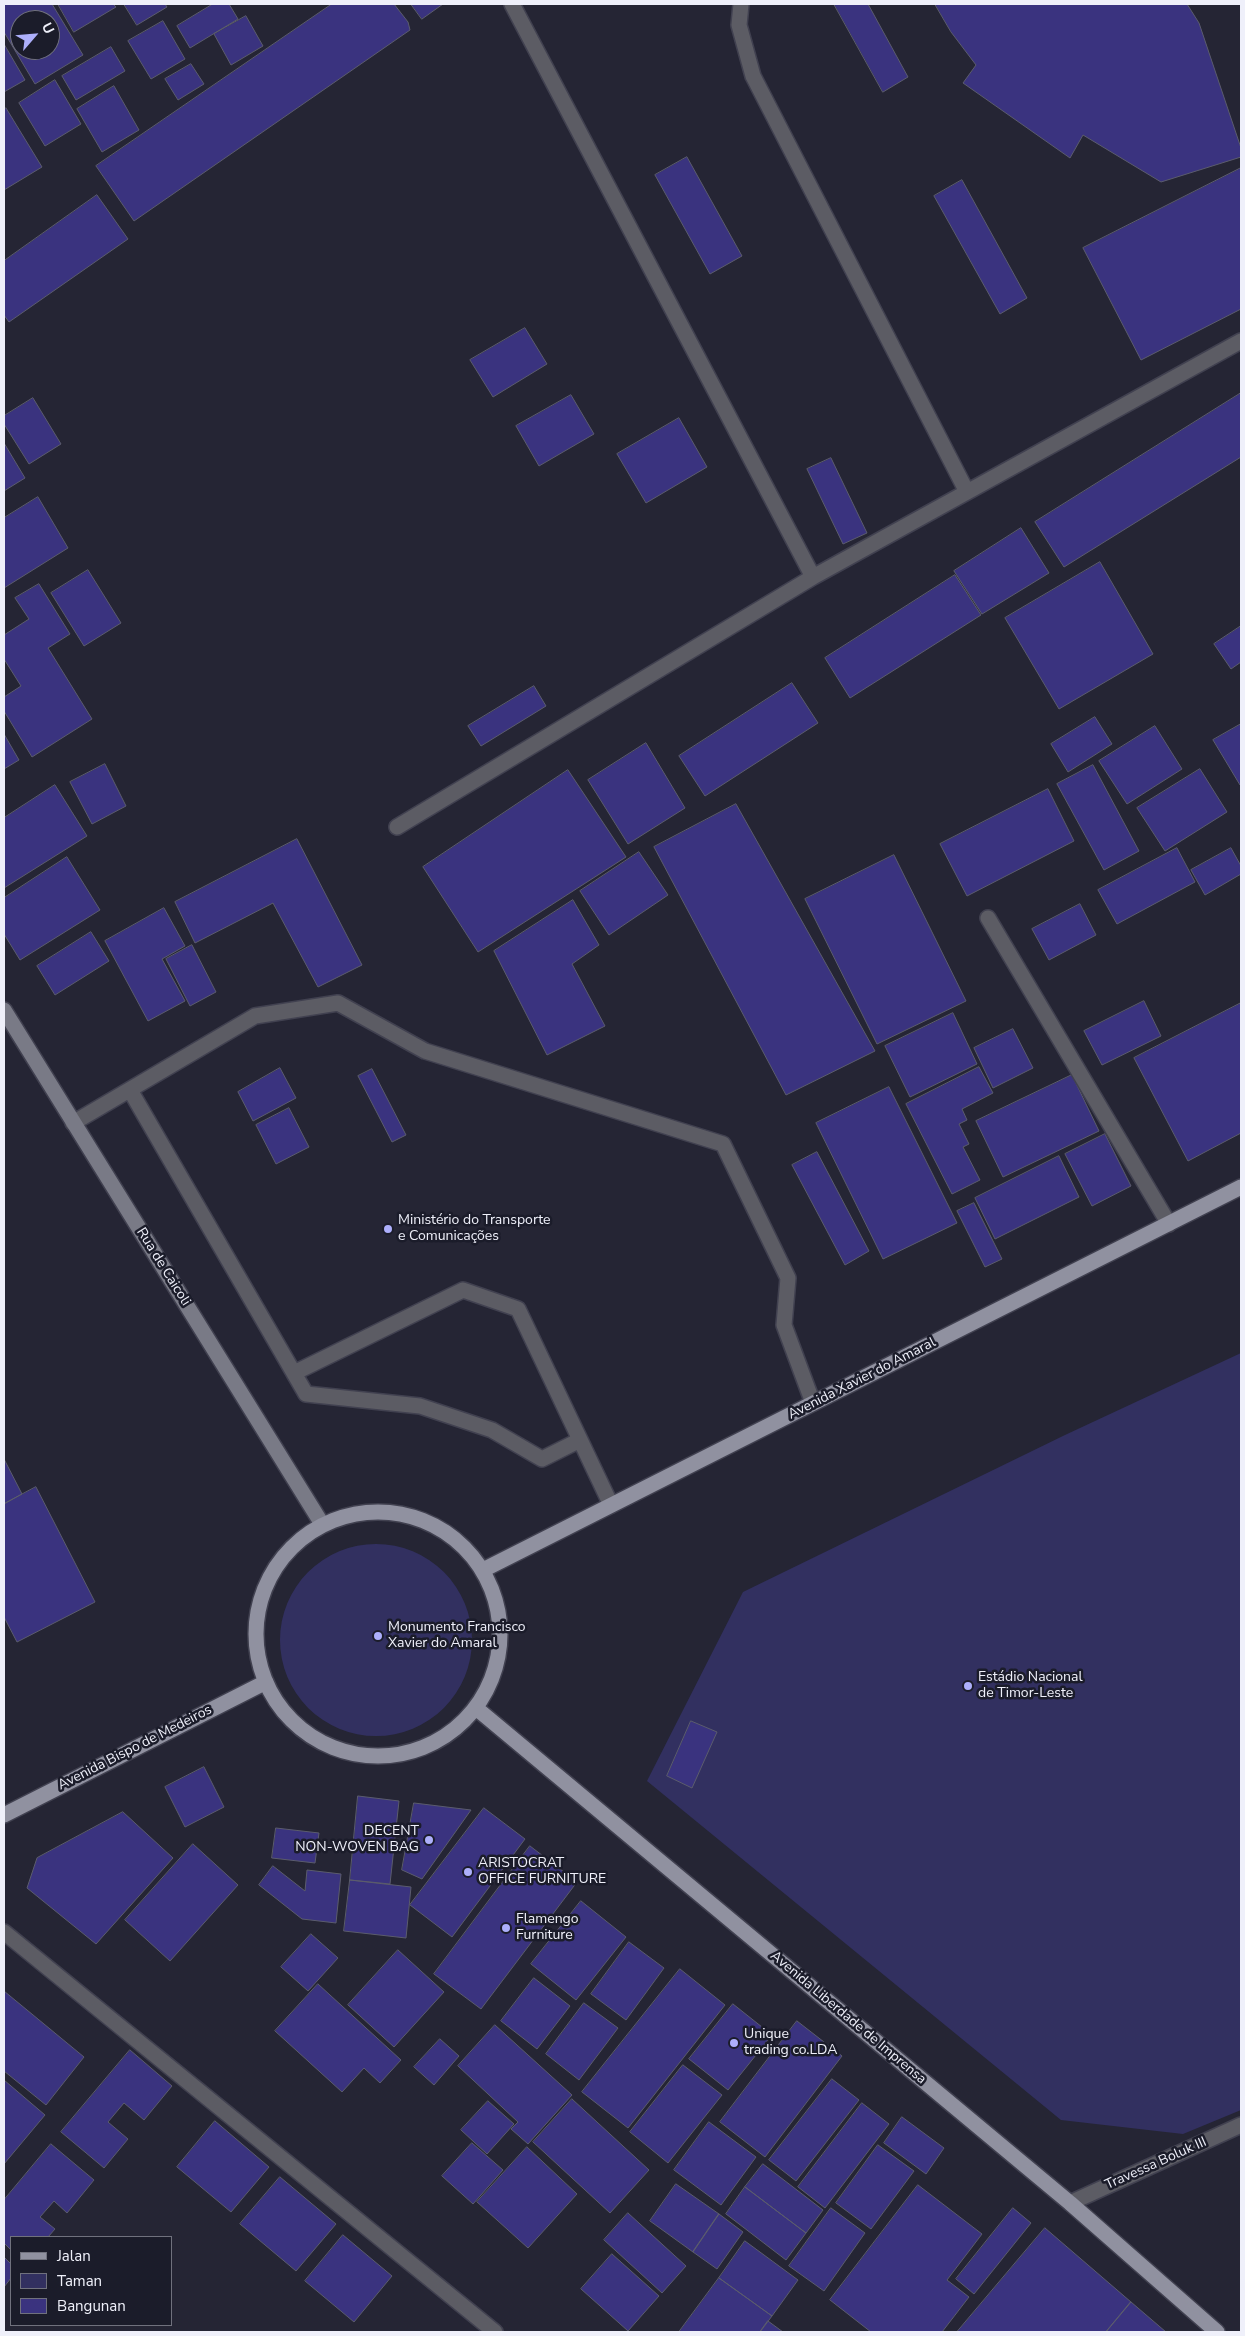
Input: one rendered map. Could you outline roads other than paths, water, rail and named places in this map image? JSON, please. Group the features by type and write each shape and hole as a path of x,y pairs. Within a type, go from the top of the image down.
{"main road":[{"name":"Rua de Caicoli","path":"4,1010 322,1524"},
{"name":"Avenida Xavier do Amaral","path":"483,1570 1241,1187"},
{"path":"393,1512 428,1522 459,1542 483,1570 497,1604 501,1639 494,1676 476,1708 450,1733 418,1750 382,1756 346,1752 313,1737 286,1713 266,1682 257,1646 258,1610 271,1575 292,1546 322,1524 356,1513 393,1512"},
{"name":"Avenida Bispo de Medeiros","path":"4,1815 266,1682"},
{"name":"Avenida Liberdade de Imprensa","path":"476,1708 1070,2203 1217,2332"}],"street":[{"path":"512,4 813,577"},
{"path":"741,4 739,25 754,76 967,492"},
{"path":"398,827 813,577 1241,341"},
{"path":"988,918 1170,1224"},
{"path":"73,1123 255,1016 338,1003 425,1051 723,1144 788,1278 784,1325 813,1404"},
{"path":"130,1090 306,1394 420,1406 492,1430 542,1459 580,1440"},
{"path":"294,1373 463,1290 518,1309 611,1505"},
{"path":"4,1932 496,2332"},
{"name":"Travessa Boluk III","path":"1070,2203 1241,2125"}],"place":[{"name":"Ministério do Transporte e Comunicações","path":"388,1229"},
{"name":"Monumento Francisco Xavier do Amaral","path":"378,1636"},
{"name":"Estádio Nacional de Timor-Leste","path":"968,1686"},
{"name":"DECENT NON-WOVEN BAG","path":"429,1840"},
{"name":"ARISTOCRAT OFFICE FURNITURE","path":"468,1872"},
{"name":"Flamengo Furniture","path":"506,1928"},
{"name":"Unique trading co.LDA","path":"734,2043"}]}
